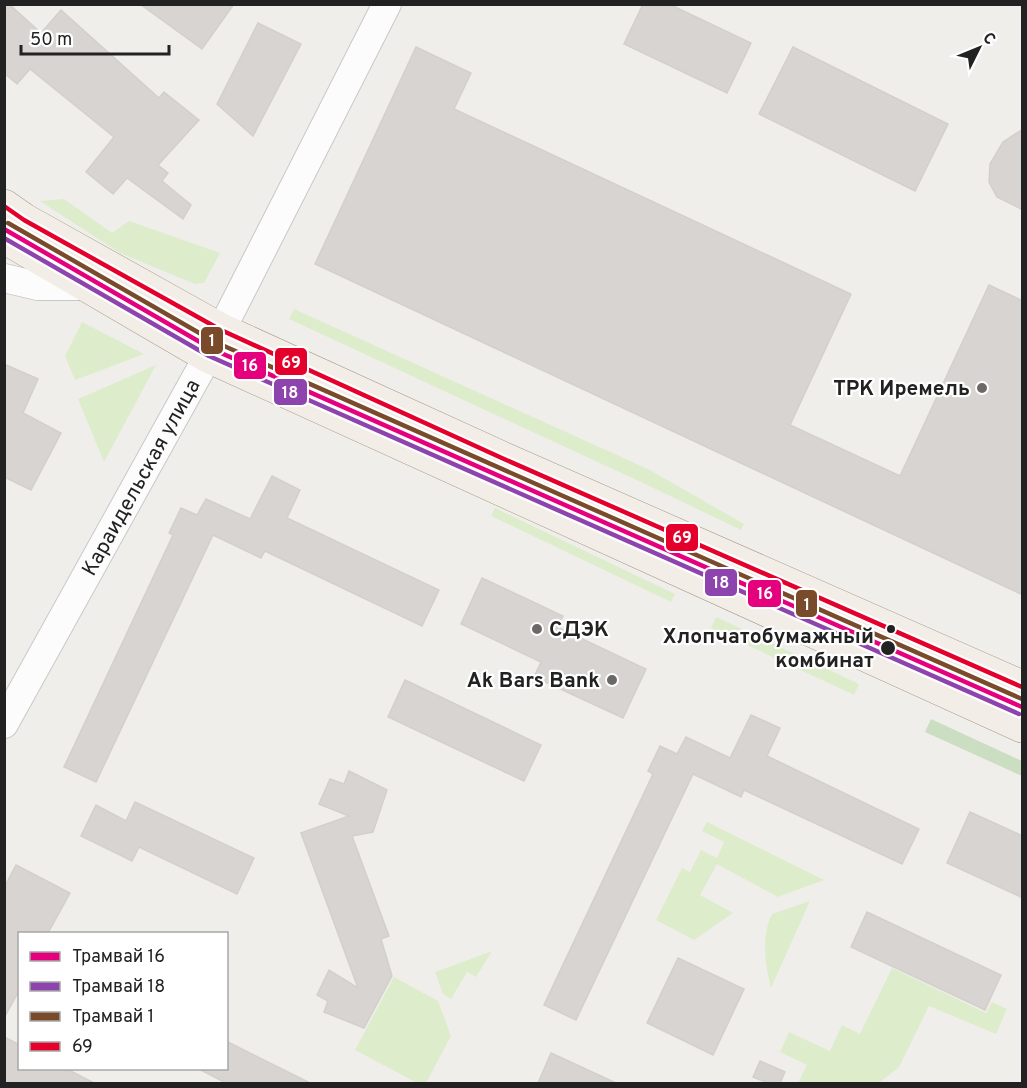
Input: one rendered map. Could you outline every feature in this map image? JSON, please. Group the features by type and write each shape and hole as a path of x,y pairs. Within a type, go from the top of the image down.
{"main road":[{"path":"4,206 97,275 214,343 1023,726"},
{"path":"4,237 97,275"},
{"path":"214,343 504,459 1023,687"}],"street":[{"name":"Караидельская улица","path":"4,724 214,343 387,4"},
{"path":"4,278 38,285 97,275"}],"green space":[{"path":"64,199 112,233 129,221 220,253 204,283 195,284 120,253 40,201"},
{"path":"294,309 650,470 744,524 741,530 289,319"},
{"path":"82,322 144,354 75,380 65,356"},
{"path":"156,365 104,462 78,399"},
{"path":"495,508 675,594 671,602 491,516"},
{"path":"716,617 859,684 854,695 711,628"},
{"path":"931,719 1022,761 1022,776 925,732"},
{"path":"707,822 824,880 778,897 717,864 700,895 733,913 694,940 656,920 682,868 690,872 701,850 717,858 724,842 702,831"},
{"path":"810,901 771,988 765,941 772,914"},
{"path":"492,951 476,977 467,972 451,999 443,994 435,972"},
{"path":"892,968 986,1013 992,1002 1007,1009 996,1034 929,1006 899,1067 879,1083 798,1083 807,1065 780,1052 789,1032 830,1051 842,1025 860,1034"},
{"path":"394,977 438,1001 451,1036 426,1083 417,1083 355,1050"}],"building":[{"path":"4,4 9,4 41,33 61,10 159,98 164,92 199,120 158,165 168,173 162,181 191,205 183,219 127,178 113,194 86,172 114,137 30,69 17,84 4,73"},
{"path":"140,4 234,4 202,49"},
{"path":"643,4 669,4 751,43 727,93 624,44"},
{"path":"258,23 301,44 253,136 217,104"},
{"path":"416,47 471,73 454,109 851,294 790,425 900,476 989,285 1023,301 1023,595 315,264"},
{"path":"793,47 948,124 915,191 759,114"},
{"path":"1023,129 1023,210 997,197 989,182 990,164 1003,142"},
{"path":"4,364 38,379 23,413 61,433 31,490 4,477"},
{"path":"272,476 300,490 287,518 439,590 422,626 265,551 261,558 213,535 96,782 64,767 173,535 169,533 181,508 197,515 206,499 250,519"},
{"path":"482,578 563,616 557,627 646,669 623,718 534,677 541,662 461,624"},
{"path":"405,680 541,745 524,781 388,717"},
{"path":"751,715 780,728 767,756 919,829 902,864 744,790 741,797 693,774 576,1020 544,1005 653,774 648,771 660,746 677,754 686,737 730,758"},
{"path":"349,771 387,790 373,832 352,836 389,936 381,939 392,976 364,1028 324,1012 328,1001 317,995 329,970 358,988 301,833 349,816 319,804 330,779 344,784"},
{"path":"135,802 254,858 237,894 139,847 132,861 81,836 96,805 126,821"},
{"path":"970,812 1023,836 1023,898 947,863"},
{"path":"16,865 70,893 49,932 18,932 18,993 4,1018 4,888"},
{"path":"867,912 1001,975 985,1010 851,947"},
{"path":"678,958 744,989 713,1055 647,1023"},
{"path":"4,1037 18,1044 18,1070 69,1070 94,1083 4,1083"},
{"path":"228,1042 310,1083 226,1083 201,1070 228,1070"},
{"path":"551,1053 616,1083 538,1083"},
{"path":"760,1061 785,1072 780,1083 768,1083 753,1077"}],"tram line":[{"name":"1","path":"8,223 215,342 1022,699"},
{"name":"16","path":"4,229 212,349 1022,707"},
{"name":"18","path":"4,238 209,356 1019,714"}],"transit line":[{"name":"69","path":"4,206 24,220 221,330 504,459 1022,687"}],"place":[{"name":"ТРК Иремель","path":"982,388"},
{"name":"СДЭК","path":"537,629"},
{"name":"Хлопчатобумажный комбинат","path":"888,648"},
{"name":"Ak Bars Bank","path":"612,680"}]}
